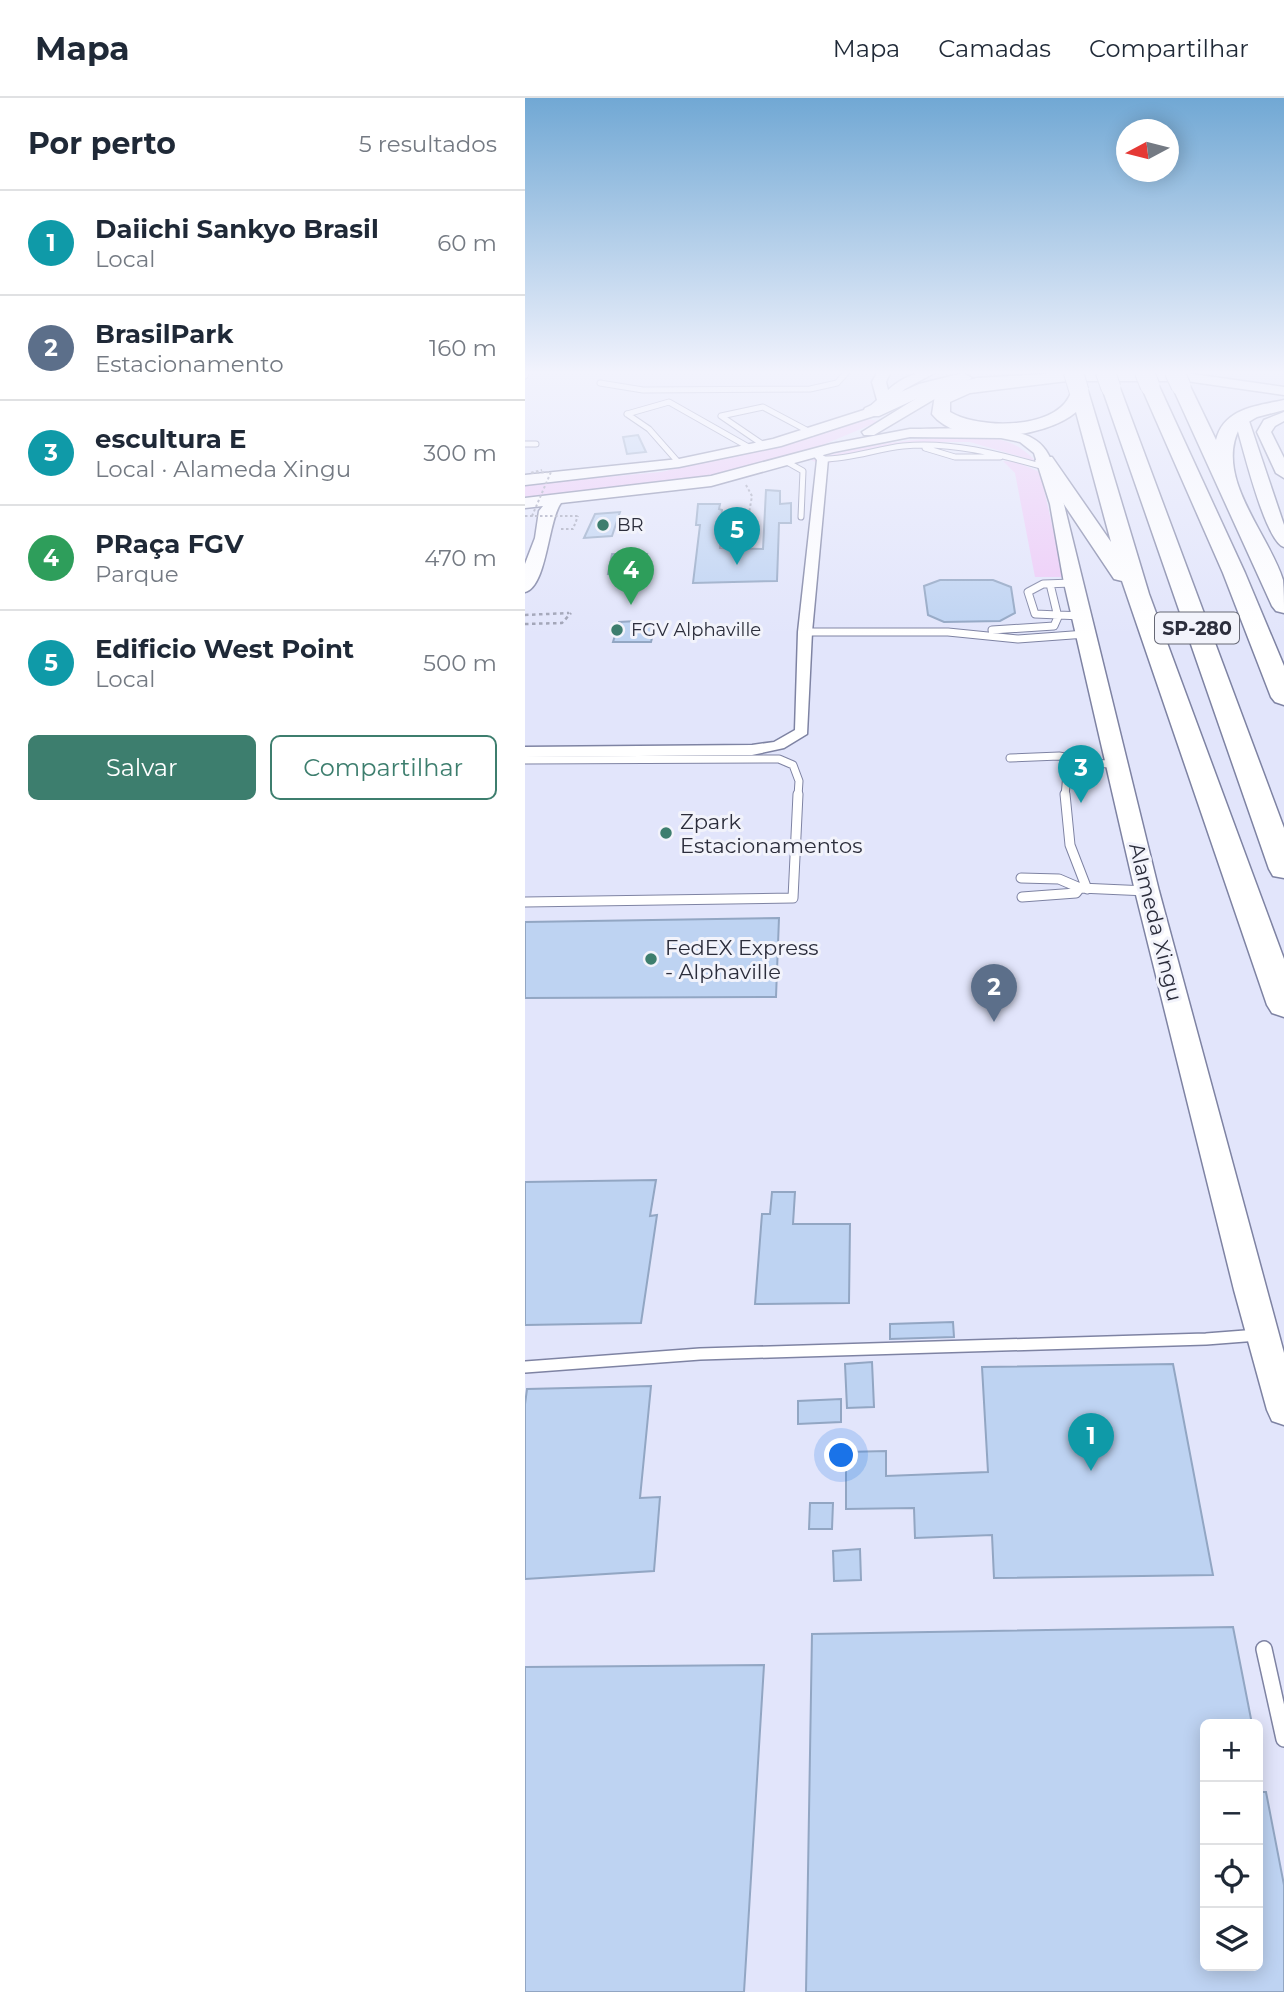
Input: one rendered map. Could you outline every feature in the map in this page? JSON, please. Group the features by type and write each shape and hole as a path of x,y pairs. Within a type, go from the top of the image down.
{"highway":[{"path":"1093,459 1137,594 1284,1005"},
{"name":"SP-280","path":"1137,459 1284,869"},
{"name":"SP-280","path":"1183,459 1234,573 1284,696"},
{"path":"1215,459 1284,606"},
{"path":"1225,459 1226,486"},
{"path":"1047,465 1109,559 1137,594"}],"main road":[{"path":"525,480 697,459"},
{"path":"525,587 543,538 535,510 741,474 797,459"},
{"path":"1043,459 1047,465"},
{"path":"1254,459 1271,514 1284,542"},
{"name":"Alameda Xingu","path":"1047,465 1147,891 1284,1410"}],"street":[{"path":"525,752 752,750 779,746 802,731 805,632 822,459"}],"lane":[{"path":"676,459 679,463"},
{"path":"1024,459 1047,465"},
{"path":"787,462 803,471 801,517"},
{"path":"982,625 1019,624 1033,619 1035,614 1028,592 1034,587 1073,583"},
{"path":"992,630 1046,628 1054,625 1058,617 1050,584"},
{"path":"1035,614 1058,617 1084,625"},
{"path":"805,632 948,632 1018,639 1084,625"},
{"path":"1010,758 1065,757 1068,763 1064,777 1065,811 1083,888"},
{"path":"525,760 779,759 793,765 799,781 793,898 525,902"},
{"path":"1068,763 1117,764"},
{"path":"1021,878 1058,878 1083,888 1147,891"},
{"path":"1022,897 1076,894 1083,888"},
{"path":"525,1367 700,1354 1206,1339 1262,1334"},
{"path":"1264,1649 1284,1738"}],"path":[{"path":"542,470 530,473 551,472 535,510 578,516 573,529"},
{"path":"741,474 752,496 747,530"},
{"path":"525,615 572,613 562,623 525,624"}],"shaded area":[{"path":"715,459 778,459 698,478 525,497 525,484 661,472"},
{"path":"813,459 843,459 822,465 811,460"},
{"path":"1003,461 1016,462 1040,472 1064,577 1035,577 1015,473"}],"building":[{"path":"766,490 780,491 780,504 791,503 791,523 779,523 777,581 693,583 700,525 696,525 698,504 720,504 720,548 763,549"},
{"name":"BR","path":"620,512 612,536 584,538 595,514"},
{"path":"612,554 647,554 642,574 608,574"},
{"path":"940,580 993,580 1011,587 1015,613 1000,621 944,622 928,615 924,586"},
{"name":"FGV Alphaville","path":"637,621 655,626 651,642 613,642 619,622"},
{"name":"FedEX Express - Alphaville","path":"779,918 776,997 525,998 525,922"},
{"path":"656,1180 650,1216 657,1215 641,1323 525,1325 525,1182"},
{"path":"772,1192 795,1192 793,1224 850,1224 849,1303 755,1304 762,1214 770,1214"},
{"path":"953,1322 954,1337 890,1339 890,1324"},
{"path":"872,1362 874,1407 847,1408 845,1364"},
{"path":"1173,1364 1213,1575 994,1578 992,1535 915,1538 914,1508 846,1509 846,1452 886,1451 886,1476 988,1472 982,1367"},
{"path":"651,1386 640,1498 660,1497 654,1571 525,1579 527,1389"},
{"path":"841,1399 841,1422 798,1424 798,1401"},
{"path":"810,1503 833,1503 832,1529 809,1529"},
{"path":"860,1549 861,1580 834,1581 833,1551"},
{"path":"1233,1627 1251,1719 1200,1719 1200,1971 1263,1971 1263,1792 1266,1792 1284,1885 1284,1992 806,1992 812,1634"},
{"path":"764,1665 744,1992 525,1992 525,1667"}],"place":[{"name":"BR","path":"603,525"},
{"name":"Edificio West Point","path":"737,565"},
{"name":"PRaça FGV","path":"631,605"},
{"name":"FGV Alphaville","path":"617,630"},
{"name":"escultura E","path":"1081,803"},
{"name":"Zpark Estacionamentos","path":"666,833"},
{"name":"FedEX Express - Alphaville","path":"651,959"},
{"name":"BrasilPark","path":"994,1022"},
{"name":"Daiichi Sankyo Brasil","path":"1091,1471"}]}
